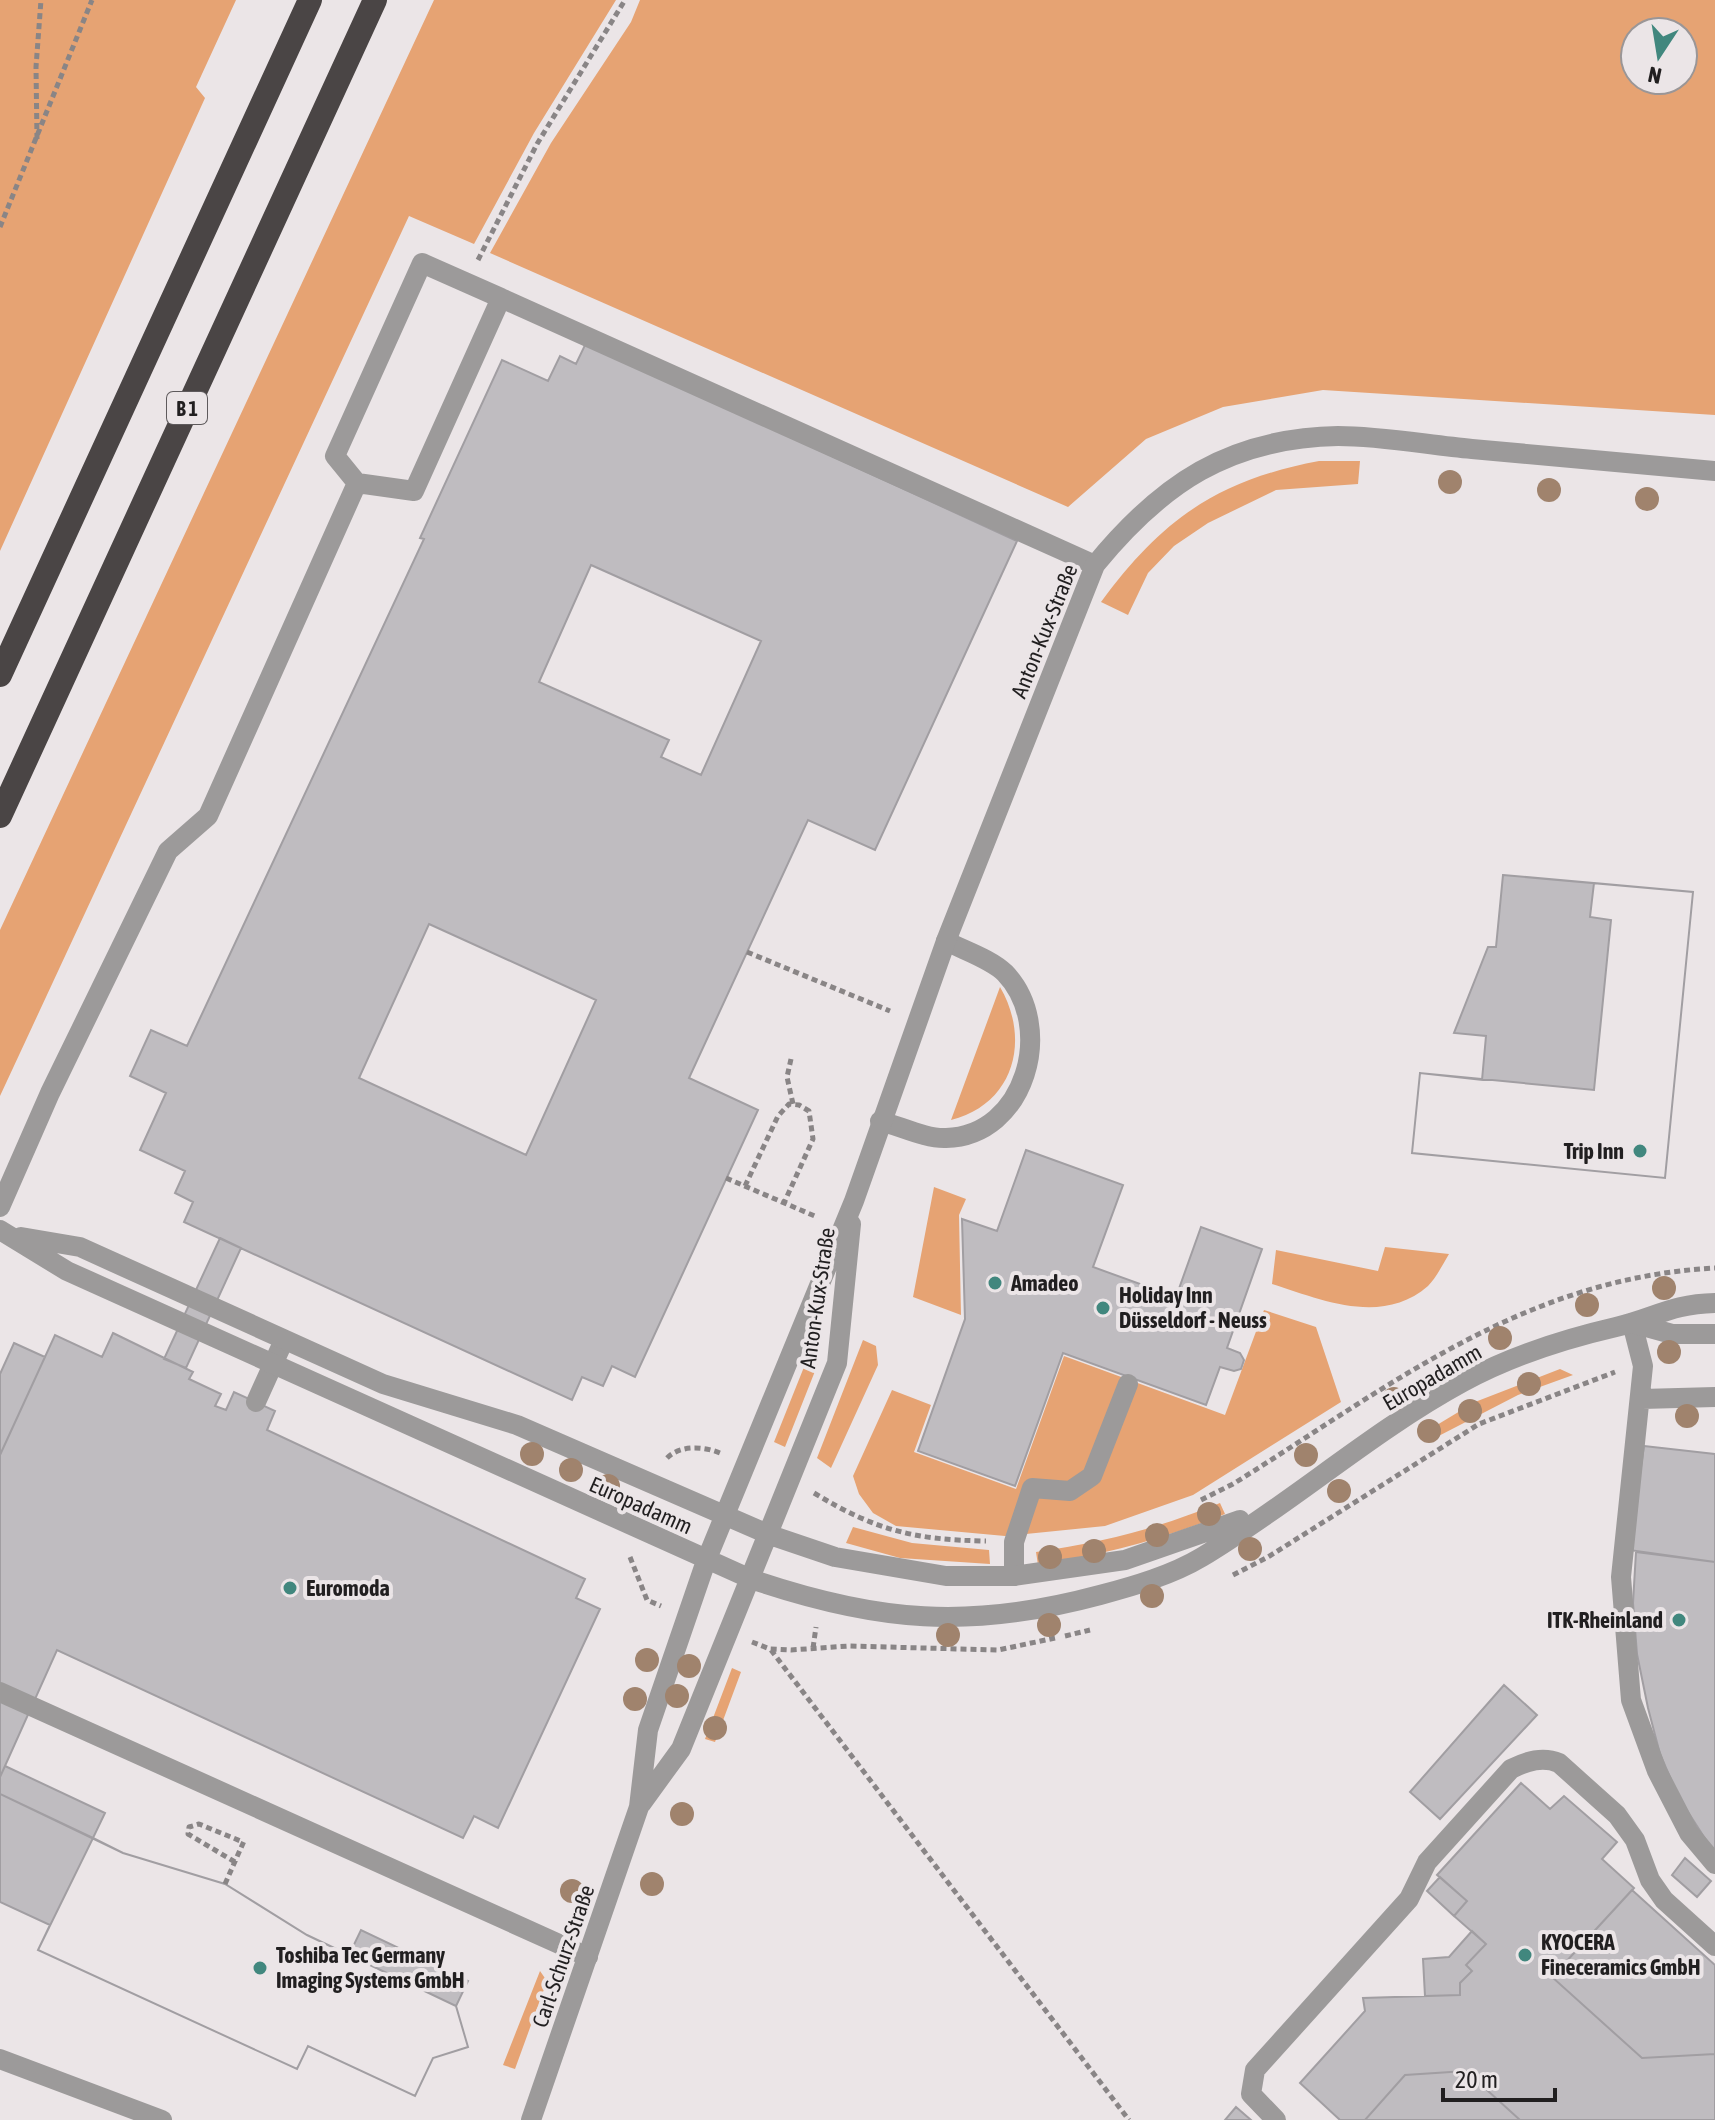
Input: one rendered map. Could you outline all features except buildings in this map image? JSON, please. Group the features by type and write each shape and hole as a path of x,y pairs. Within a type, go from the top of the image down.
{"highway":[{"path":"0,675 310,0"},
{"name":"B 1","path":"0,816 375,0"}],"street":[{"path":"501,298 414,491 357,483 335,456 422,263 467,282 1095,565"},
{"name":"Anton-Kux-Straße","path":"724,1515 854,1201 946,941 1095,565 1132,520 1174,485 1223,459 1276,442 1339,436 1715,471"},
{"path":"0,1207 50,1093 168,851 208,816 357,483"},
{"path":"880,1121 944,1138 964,1134 1003,1111 1016,1095 1027,1072 1031,1041 1029,1018 1019,993 1004,972 946,941"},
{"name":"Anton-Kux-Straße","path":"770,1535 837,1363 854,1201"},
{"name":"Europadamm","path":"6,1233 80,1247 383,1384 517,1425 770,1535 835,1557 946,1576 1014,1576 1125,1560 1274,1507"},
{"name":"Europadamm","path":"6,1233 67,1271 706,1561 820,1603 880,1614 948,1618 1034,1610 1129,1587 1200,1558 1463,1382 1538,1349 1632,1323 1670,1307 1715,1303"},
{"path":"1715,1334 1672,1334 1632,1323 1643,1366 1642,1399 1621,1577 1631,1700 1657,1771 1689,1833 1715,1864"},
{"path":"256,1402 284,1340"},
{"path":"1014,1576 1014,1542 1032,1488 1070,1491 1092,1476 1128,1384"},
{"path":"1642,1399 1715,1397"},
{"name":"Carl-Schurz-Straße","path":"531,2120 639,1807 648,1730 724,1515"},
{"name":"Carl-Schurz-Straße","path":"639,1807 681,1749 770,1535"},
{"path":"0,1692 588,1957"},
{"path":"1276,2120 1251,2094 1255,2070 1409,1899 1427,1862 1511,1769 1524,1762 1550,1759 1559,1763 1617,1815 1635,1840 1650,1880 1664,1900 1715,1946"},
{"path":"0,2059 162,2120"}],"path":[{"path":"37,142 36,67 41,0"},
{"path":"0,227 92,0"},
{"path":"467,282 537,144 625,0"},
{"path":"747,952 917,1022"},
{"path":"791,1059 787,1077 793,1104"},
{"path":"745,1186 778,1116 793,1104"},
{"path":"784,1203 813,1139 809,1111 793,1104"},
{"path":"726,1178 843,1228"},
{"path":"1190,1505 1233,1484 1442,1350 1542,1303 1576,1291 1715,1268"},
{"path":"792,1480 852,1516 890,1531 952,1541 1014,1542"},
{"path":"770,1649 1129,2120"},
{"path":"225,1884 235,1862 242,1845 199,1824 189,1827 188,1834 195,1840 235,1862"}],"shaded area":[{"path":"0,0 236,0 196,87 205,98 0,551"},
{"path":"434,0 616,0 534,133 474,244 409,216 0,1096 0,930"},
{"path":"640,0 1715,0 1715,415 1323,390 1223,407 1146,439 1068,507 490,253 551,143 631,22"},
{"path":"1319,461 1360,461 1358,484 1276,490 1208,523 1174,546 1148,573 1128,615 1101,602 1147,548 1195,508 1251,479"},
{"path":"1000,987 1014,1028 1015,1048 1011,1067 990,1100 972,1112 951,1120"},
{"path":"934,1187 966,1199 959,1215 961,1315 913,1297"},
{"path":"1385,1247 1449,1254 1428,1286 1410,1298 1391,1305 1352,1306 1272,1284 1276,1250 1378,1271"},
{"path":"1264,1310 1316,1327 1341,1402 1193,1495 1105,1526 1005,1536 896,1526 873,1513 859,1494 853,1476 892,1390 931,1405 914,1452 1016,1489 1064,1356 1225,1415"},
{"path":"863,1340 876,1346 878,1365 831,1468 817,1458"},
{"path":"808,1357 819,1361 785,1447 774,1442"},
{"path":"1560,1369 1573,1375 1518,1395 1427,1442 1422,1434 1475,1402"},
{"path":"1220,1503 1225,1514 1179,1531 1110,1551 1038,1565 1036,1552 1130,1534"},
{"path":"853,1527 912,1543 989,1550 990,1564 900,1558 846,1543"},
{"path":"732,1668 741,1672 715,1742 705,1739"},
{"path":"540,1971 547,1981 515,2069 503,2065"}],"place":[{"name":"Trip Inn","path":"1640,1151"},
{"name":"Amadeo","path":"995,1283"},
{"name":"Holiday Inn Düsseldorf - Neuss","path":"1103,1308"},
{"name":"Euromoda","path":"290,1588"},
{"name":"ITK-Rheinland","path":"1679,1620"},
{"name":"KYOCERA Fineceramics GmbH","path":"1525,1955"},
{"name":"Toshiba Tec Germany Imaging Systems GmbH","path":"260,1968"}]}
